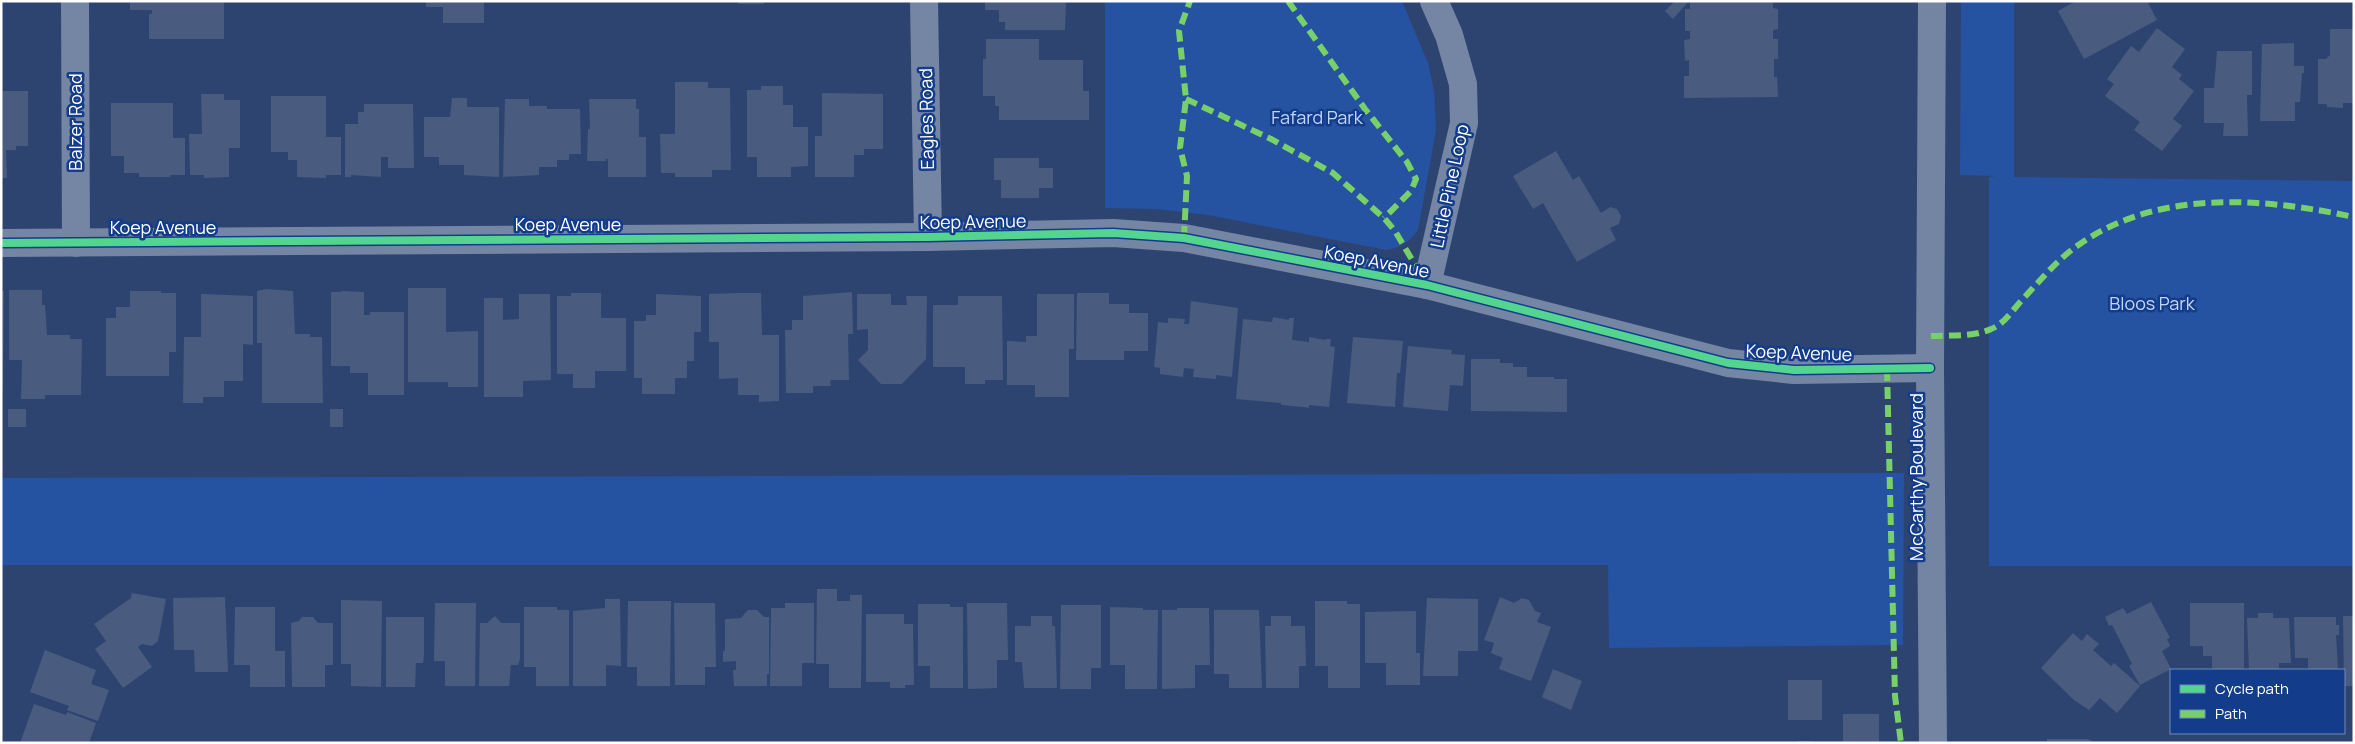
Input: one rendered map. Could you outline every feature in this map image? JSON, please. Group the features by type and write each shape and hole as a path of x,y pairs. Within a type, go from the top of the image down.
{"main road":[{"name":"McCarthy Boulevard","path":"1932,1 1930,368 1933,743"}],"street":[{"name":"Balzer Road","path":"75,1 76,243"},
{"name":"Eagles Road","path":"924,1 928,236"},
{"name":"Little Pine Loop","path":"1427,285 1464,123 1463,84 1449,35 1434,1"},
{"name":"Koep Avenue","path":"1,243 1113,233 1184,238 1427,285 1728,363 1794,370 1930,368"}],"green space":[{"name":"Fafard Park","path":"1105,1 1402,1 1428,63 1434,91 1436,130 1418,230 1404,244 1386,250 1208,215 1157,209 1105,208"},
{"name":"Bloos Park","path":"1961,1 2014,1 2014,177 2354,181 2354,566 1989,566 1989,177 1996,176 1960,175"},
{"path":"1904,473 1903,645 1609,648 1608,565 1,565 1,478"}],"building":[{"path":"130,1 224,1 224,39 149,39 149,14 152,14 152,10 130,10"},
{"path":"426,1 484,1 484,23 443,23 443,7 426,7"},
{"path":"738,1 764,1 764,4 738,4"},
{"path":"985,1 1066,1 1065,30 1005,30 1005,22 999,22 999,10 985,10"},
{"path":"1675,1 1689,1 1673,19 1665,11"},
{"path":"1690,1 1773,1 1773,8 1778,9 1778,29 1773,30 1773,39 1778,39 1778,59 1774,59 1774,77 1777,77 1778,97 1684,98 1684,76 1689,76 1689,60 1685,61 1684,40 1690,39 1690,31 1685,31 1685,9 1690,9"},
{"path":"2076,1 2147,1 2157,20 2084,59 2058,11"},
{"path":"2157,28 2185,49 2172,67 2182,75 2179,79 2194,91 2173,119 2182,126 2162,151 2134,130 2140,122 2105,96 2114,84 2107,79 2131,46 2139,52"},
{"path":"2330,29 2354,29 2354,103 2343,103 2343,108 2327,107 2327,104 2318,104 2318,59 2326,59 2330,55"},
{"path":"986,39 1039,39 1039,60 1083,60 1083,91 1089,91 1089,120 999,120 999,106 995,106 995,96 983,96 983,59 986,59"},
{"path":"2294,43 2294,66 2304,66 2300,102 2295,102 2295,121 2260,121 2262,44"},
{"path":"2217,51 2252,51 2252,95 2247,95 2248,136 2223,136 2224,123 2204,123 2204,88 2214,88"},
{"path":"675,82 708,82 708,88 730,88 731,170 712,170 712,177 675,177 675,173 661,173 660,134 675,134"},
{"path":"761,86 783,86 783,105 793,105 793,127 808,127 808,166 791,167 791,177 757,177 757,157 747,157 747,90 761,90"},
{"path":"1,91 28,91 28,146 16,146 16,150 6,150 7,178 1,178"},
{"path":"822,93 883,94 883,149 864,149 864,155 854,155 854,177 815,177 815,136 822,136"},
{"path":"201,94 224,94 224,100 240,100 240,148 229,148 229,177 204,178 204,175 190,175 189,134 202,134"},
{"path":"271,96 326,96 326,137 341,137 341,175 326,175 326,178 297,177 297,160 288,160 288,152 271,152"},
{"path":"452,98 467,98 467,107 499,107 499,177 464,175 464,165 439,165 439,157 424,157 424,117 450,117"},
{"path":"505,99 529,99 529,106 547,106 547,109 580,109 581,154 569,154 569,160 557,160 557,167 539,167 539,175 503,177"},
{"path":"589,99 636,99 636,109 639,109 639,137 646,137 646,177 608,177 608,159 606,161 587,161 588,129 590,129"},
{"path":"111,103 173,103 173,138 185,138 185,175 139,177 139,173 124,173 124,156 111,156"},
{"path":"364,104 413,104 414,168 388,168 388,157 381,157 381,177 351,175 351,177 345,177 345,124 358,124 358,112 364,112"},
{"path":"1556,151 1573,180 1579,176 1601,213 1610,207 1617,209 1621,216 1619,224 1610,228 1616,240 1577,262 1543,203 1533,209 1513,176"},
{"path":"994,158 1039,158 1039,168 1053,168 1053,188 1039,188 1039,198 1001,198 1001,180 994,180"},
{"path":"408,288 446,288 446,332 478,331 478,387 448,387 448,382 408,382"},
{"path":"266,289 293,291 295,334 310,334 310,337 322,337 323,403 262,403 262,343 257,343 257,291"},
{"path":"9,290 42,290 42,305 45,305 47,335 70,335 70,339 82,339 81,395 45,395 45,399 21,399 22,360 9,360"},
{"path":"1,291 4,291 3,391 1,391"},
{"path":"130,291 176,293 176,352 169,352 169,376 106,376 106,318 116,318 116,307 130,307"},
{"path":"331,292 364,292 364,315 370,315 370,312 404,312 404,395 368,395 368,373 350,373 350,366 331,366"},
{"path":"852,292 853,334 848,334 849,380 830,380 831,386 813,386 813,393 786,393 785,330 792,330 792,320 803,320 803,296"},
{"path":"571,293 601,293 601,318 626,318 626,371 595,371 595,388 573,388 573,374 557,374 557,296 571,296"},
{"path":"761,293 762,335 779,335 779,401 759,402 759,395 738,395 738,378 719,379 719,342 709,342 709,294"},
{"path":"1077,293 1109,293 1109,304 1129,304 1129,313 1148,313 1148,351 1124,351 1124,360 1076,360"},
{"path":"201,294 253,296 253,345 243,344 243,381 224,381 224,397 203,397 203,403 183,403 184,337 201,337"},
{"path":"519,294 550,294 551,380 523,381 523,397 484,397 484,298 503,298 503,320 519,319"},
{"path":"656,294 701,296 701,332 694,332 694,361 687,361 687,378 675,378 675,394 642,394 642,378 634,378 634,321 646,321 646,315 656,315"},
{"path":"857,294 891,294 891,305 907,305 906,296 927,296 926,359 902,384 881,384 858,360 868,350 868,329 857,330"},
{"path":"1037,294 1074,294 1074,349 1069,349 1069,397 1035,397 1035,385 1007,385 1007,341 1026,342 1026,336 1037,336"},
{"path":"958,296 1002,296 1003,380 985,380 985,384 965,384 965,367 933,367 933,305 958,305"},
{"path":"1191,301 1238,308 1232,377 1216,375 1216,379 1193,377 1194,369 1184,368 1183,377 1160,374 1160,368 1154,367 1158,322 1168,323 1168,318 1185,319 1184,324 1189,324"},
{"path":"1273,317 1289,320 1289,318 1294,318 1292,340 1309,342 1309,337 1325,340 1331,339 1330,346 1335,347 1329,407 1309,405 1309,408 1281,405 1281,403 1236,399 1243,319 1272,322"},
{"path":"1353,337 1403,341 1400,373 1397,373 1395,407 1347,403"},
{"path":"1408,346 1452,350 1451,354 1465,355 1463,386 1450,385 1448,411 1403,407"},
{"path":"1471,359 1500,359 1500,363 1513,363 1513,367 1527,367 1527,377 1567,379 1567,412 1471,411"},
{"path":"8,409 26,409 26,427 8,427"},
{"path":"330,409 343,409 343,427 330,427"},
{"path":"817,589 837,589 837,601 850,601 850,595 862,595 861,688 829,688 829,664 816,664"},
{"path":"132,593 166,599 158,641 152,646 142,644 138,647 152,667 123,688 95,649 106,641 94,624 131,598"},
{"path":"225,597 228,672 195,672 194,650 174,650 173,598"},
{"path":"1500,597 1514,603 1522,598 1529,600 1535,611 1541,613 1537,622 1551,627 1531,681 1499,669 1503,658 1491,653 1494,643 1484,640"},
{"path":"1427,598 1478,599 1478,651 1458,651 1458,676 1423,676"},
{"path":"605,599 620,599 621,666 606,665 606,686 573,686 573,611 605,608"},
{"path":"341,600 382,601 381,687 351,686 351,664 341,664"},
{"path":"628,601 671,601 670,686 637,686 637,667 627,667"},
{"path":"1315,601 1347,601 1347,604 1360,604 1360,688 1328,688 1328,666 1315,666"},
{"path":"2151,602 2170,638 2167,639 2170,646 2162,651 2171,669 2140,685 2129,666 2132,664 2112,625 2109,626 2105,617 2123,608 2127,614"},
{"path":"435,603 476,603 475,686 445,686 445,661 434,661"},
{"path":"674,603 715,603 716,667 705,667 705,685 675,685"},
{"path":"785,603 814,603 814,663 802,663 802,686 770,686 771,608 785,608"},
{"path":"967,603 1007,603 1008,660 997,660 997,688 968,689"},
{"path":"2190,603 2244,603 2244,669 2212,669 2212,656 2203,656 2203,646 2190,646"},
{"path":"918,604 950,604 950,607 963,607 963,688 930,688 930,666 918,666"},
{"path":"1061,605 1101,605 1101,668 1091,668 1091,689 1060,689"},
{"path":"235,607 275,607 275,651 285,651 285,687 250,687 250,665 234,665"},
{"path":"524,607 557,607 557,610 569,610 569,686 536,686 536,667 524,667"},
{"path":"1110,607 1158,610 1157,689 1125,689 1125,665 1110,665"},
{"path":"1177,608 1209,608 1210,665 1195,665 1195,688 1162,689 1162,610 1177,610"},
{"path":"748,610 757,610 764,617 769,617 769,674 767,674 767,686 734,686 733,670 736,670 736,661 723,662 725,619 741,618"},
{"path":"1214,610 1259,610 1262,688 1229,688 1229,674 1214,674"},
{"path":"1416,611 1416,653 1420,653 1420,685 1386,685 1386,663 1365,663 1365,612"},
{"path":"2258,613 2273,613 2273,618 2289,618 2291,663 2279,663 2279,669 2249,669 2247,618 2258,618"},
{"path":"866,614 904,614 904,624 913,624 914,685 905,685 905,688 890,688 890,682 866,682"},
{"path":"495,616 501,623 520,623 520,659 518,665 511,665 509,686 479,686 480,623 487,623"},
{"path":"1031,616 1052,616 1052,626 1055,626 1057,688 1024,688 1022,662 1015,662 1015,626 1031,626"},
{"path":"1271,616 1291,616 1291,626 1305,626 1306,666 1299,666 1299,688 1266,688 1265,626 1271,626"},
{"path":"2343,616 2354,616 2354,686 2345,686"},
{"path":"302,617 313,617 318,623 333,623 333,665 325,665 325,687 292,687 291,623 299,621"},
{"path":"386,617 424,617 424,656 423,663 416,663 415,687 386,687"},
{"path":"2294,617 2336,617 2336,625 2339,625 2339,635 2336,635 2338,669 2308,669 2308,658 2295,658"},
{"path":"2073,633 2082,641 2087,634 2099,644 2093,650 2111,666 2114,663 2140,686 2117,713 2100,698 2089,710 2074,700 2041,668"},
{"path":"45,650 96,670 91,684 109,690 98,721 67,710 69,706 30,692"},
{"path":"1553,669 1582,681 1571,710 1542,697"},
{"path":"1788,680 1822,680 1822,720 1788,720"},
{"path":"34,704 66,715 67,712 96,723 89,743 20,743"},
{"path":"1843,714 1879,714 1879,743 1843,743"},
{"path":"2047,739 2088,739 2094,743 2047,743"},
{"path":"1798,741 1814,741 1814,743 1798,743"}],"marked path":[{"path":"1184,238 1187,176 1180,148 1186,99 1179,31 1190,1"},
{"path":"1288,1 1365,109 1407,162 1416,179 1411,191 1384,218"},
{"path":"1186,99 1271,139 1333,173 1384,218 1395,231 1427,285"},
{"path":"1931,336 1984,332 1996,327 2008,317 2044,276 2069,252 2101,231 2134,217 2170,208 2206,203 2243,202 2281,205 2354,217"},
{"path":"1887,369 1895,696 1901,743"}],"cycle path":[{"path":"1,243 928,237 1113,233 1184,238 1427,285 1728,363 1794,370 1930,368"}]}
